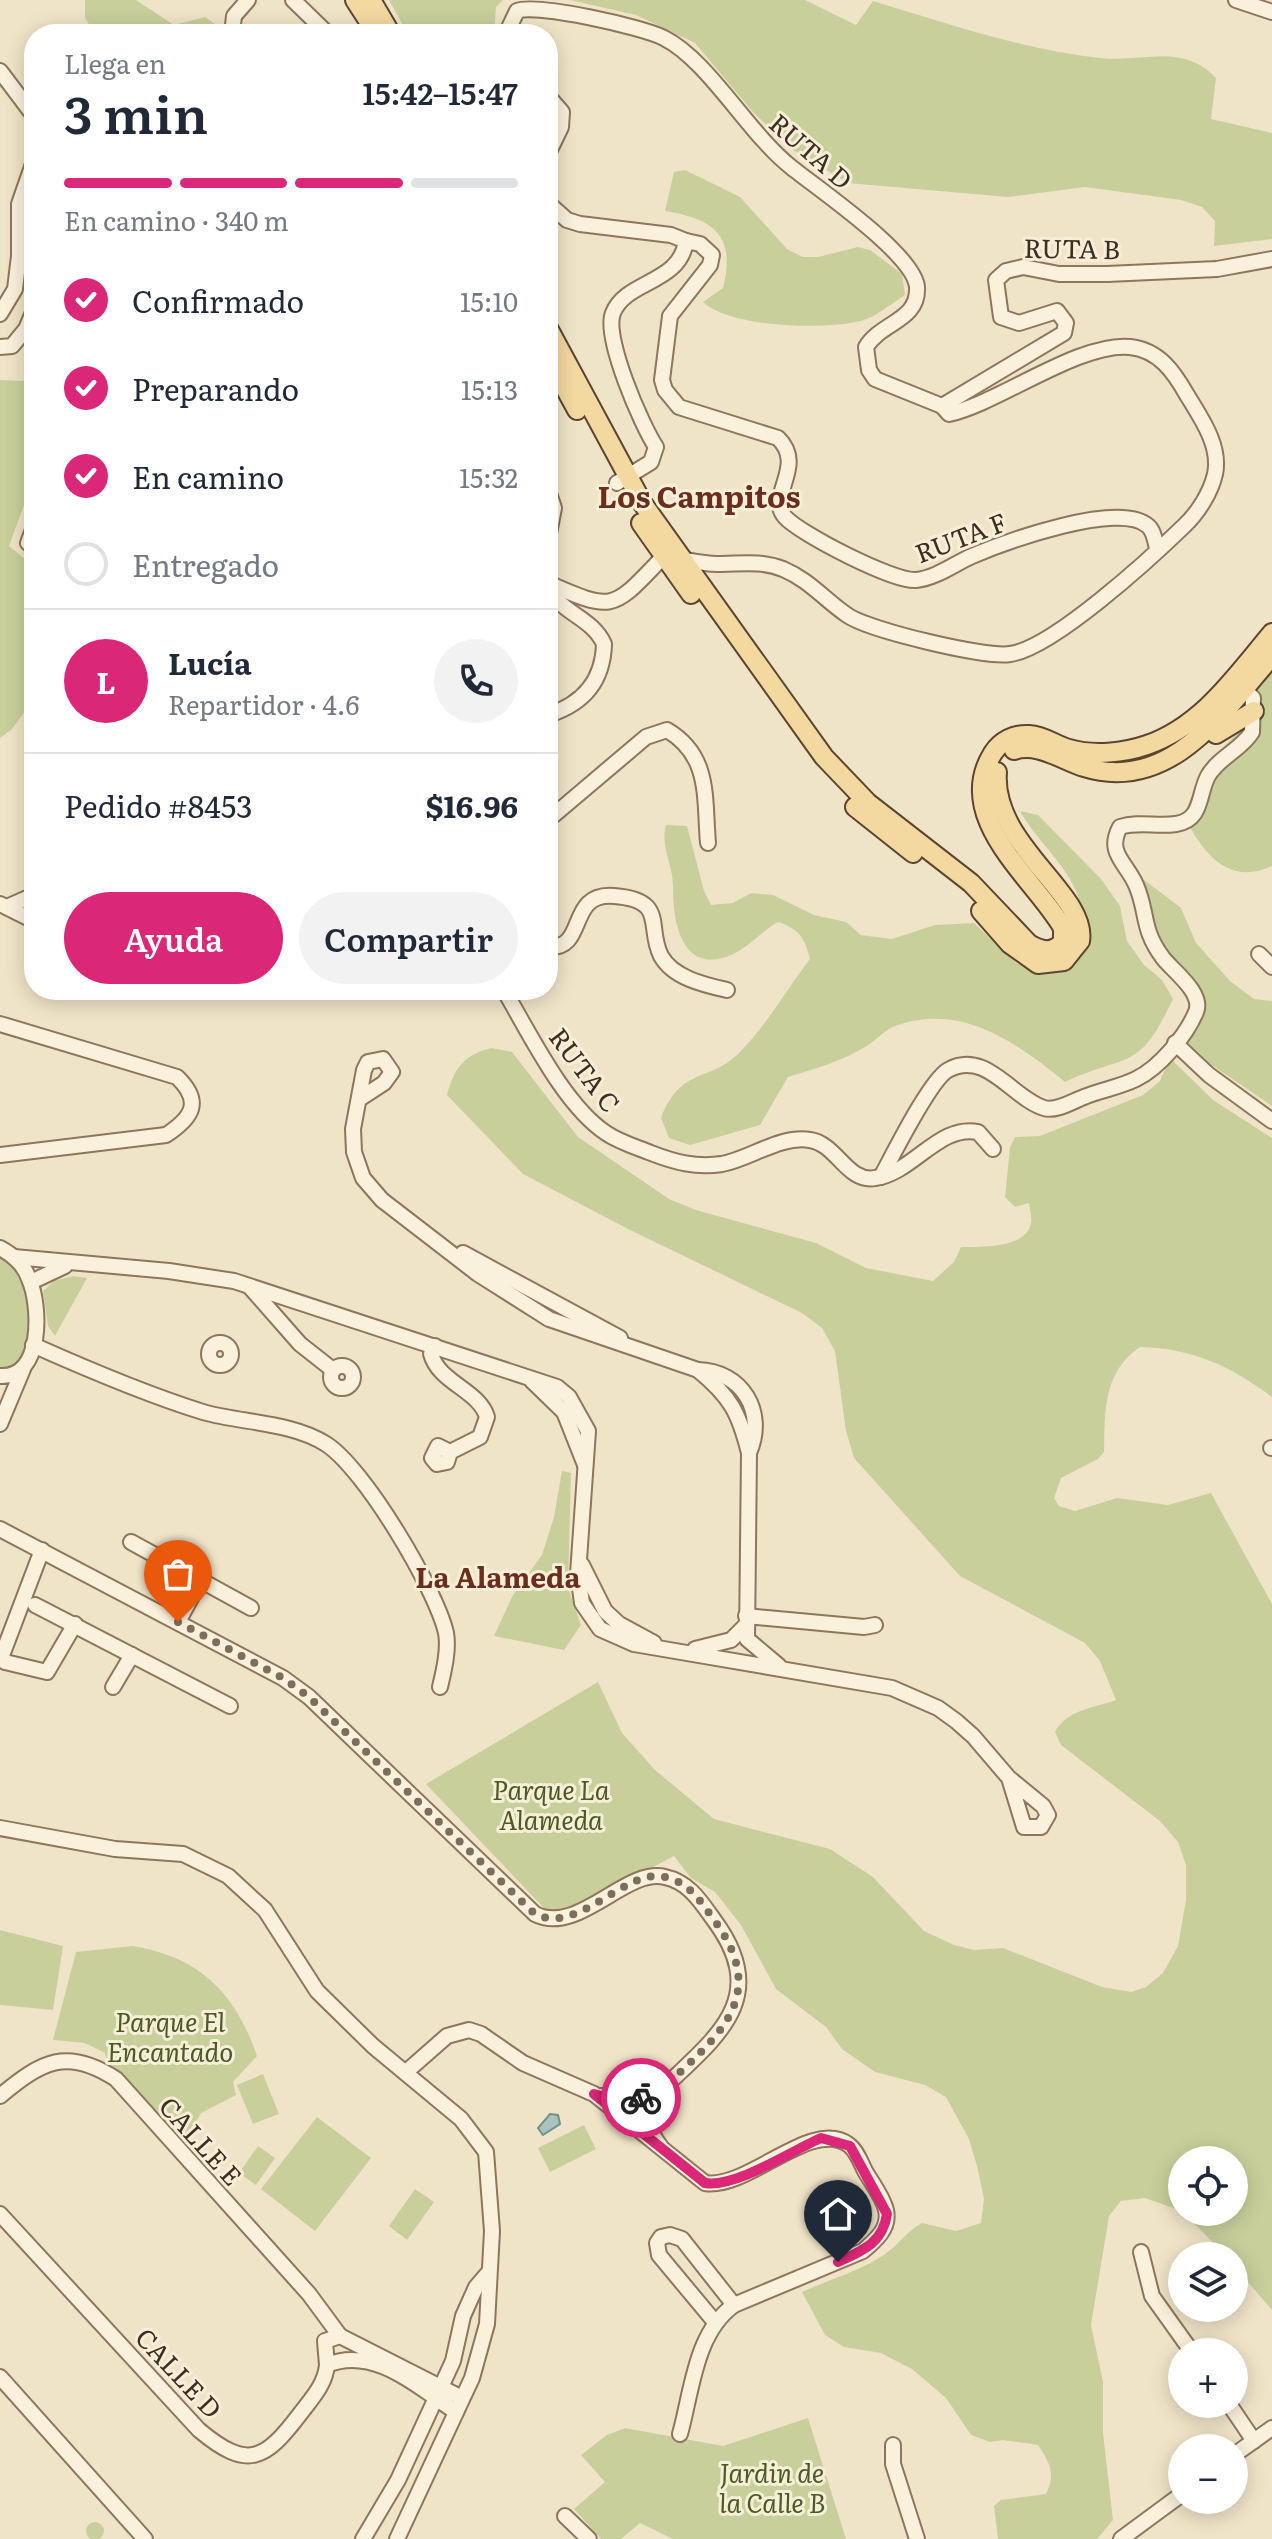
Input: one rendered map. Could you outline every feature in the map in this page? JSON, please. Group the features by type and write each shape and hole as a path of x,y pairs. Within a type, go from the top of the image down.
{"main road":[{"path":"355,0 371,24"},
{"path":"371,0 385,24"},
{"path":"558,349 622,480"},
{"path":"558,374 672,558 836,789 882,832 949,879 1010,944 1038,964 1064,961 1077,948 1082,933 1072,910 1019,845 1007,824 997,791 996,774 1002,760 1014,749 1028,747 1089,769 1134,769 1161,762 1254,711"},
{"path":"672,558 845,781 889,821 959,873 1029,944 1041,950 1059,947 1063,942 1063,928 993,833 985,788 987,767 995,751 1011,738 1030,735 1085,752 1142,747 1190,723 1272,656"},
{"path":"1192,746 1239,684 1272,633"}],"street":[{"path":"233,24 234,16 248,0"},
{"path":"293,0 318,24"},
{"path":"1240,0 1272,12"},
{"name":"RUTA D","path":"509,24 512,16 523,8 644,29 680,47 779,157 905,262 915,277 916,301 909,315 889,323 871,338 865,358 875,379 942,406"},
{"path":"0,71 24,103"},
{"path":"558,107 562,112 558,133"},
{"path":"0,314 15,289 19,204 24,190"},
{"path":"558,212 567,220 580,224 671,235 686,241 684,256 675,265 621,302 612,313 621,366 638,406 641,426 656,447 651,462 622,480"},
{"name":"RUTA F","path":"686,241 700,244 712,255 710,265 670,316 662,380 665,390 679,407 778,438 784,443 790,471 779,500 780,509 794,524 890,576 906,579 932,575 973,555 1049,527 1093,520 1121,518 1146,523 1152,529 1157,548"},
{"name":"RUTA B","path":"942,406 1064,333 1066,323 1057,311 1019,323 1001,317 996,280 1006,271 1023,267 1059,274 1179,271 1272,259"},
{"path":"0,347 12,346 24,330"},
{"path":"558,588 602,604 614,602 672,558 716,564 748,562 779,568 814,586 847,615 870,627 1006,655 1030,649 1098,602 1184,526 1204,500 1215,473 1216,459 1205,426 1179,381 1154,355 1127,346 1111,348 1028,379 949,414 942,406"},
{"path":"558,600 587,619 604,644 597,680 582,699 558,710"},
{"path":"881,1177 938,1078 954,1067 964,1064 986,1070 1034,1103 1053,1109 1140,1077 1175,1043 1196,1012 1196,996 1150,939 1142,917 1140,895 1131,874 1113,850 1113,838 1120,827 1132,823 1177,824 1192,818 1199,807 1210,772 1252,732 1253,698 1239,684"},
{"path":"558,812 646,737 667,730 684,740 699,760 708,843"},
{"path":"558,947 571,939 582,908 590,900 612,895 624,898 648,909 655,920 659,954 667,964 705,985 727,990"},
{"path":"4,906 24,899"},
{"path":"4,906 24,916"},
{"path":"1259,954 1272,967"},
{"name":"RUTA C","path":"510,1000 541,1053 584,1115 607,1134 675,1163 703,1166 725,1164 791,1141 810,1140 829,1148 856,1175 881,1177"},
{"path":"0,1024 177,1077 191,1095 192,1109 188,1118 166,1135 0,1155"},
{"path":"1175,1043 1201,1068 1272,1121"},
{"path":"361,1098 353,1141 363,1178 382,1200 478,1274 534,1302 549,1319 698,1370 738,1397 749,1453 747,1639 754,1648 783,1668"},
{"path":"881,1177 904,1169 942,1140 968,1130 987,1138 993,1149"},
{"path":"0,1248 14,1257 31,1282 37,1318 33,1345 1,1417"},
{"path":"14,1257 182,1272 249,1286 532,1381 570,1410 585,1465 579,1587 582,1603 599,1617 619,1624 660,1647 892,1688 938,1708 973,1736 1009,1778"},
{"path":"31,1282 54,1268 77,1264"},
{"path":"249,1286 300,1344 333,1370"},
{"path":"33,1345 155,1395 206,1412 288,1431 331,1448 369,1492 432,1591 447,1636 440,1687"},
{"path":"435,1346 431,1354 435,1367 481,1406 487,1417 480,1437 450,1452"},
{"path":"0,1376 15,1375 23,1369"},
{"path":"0,1529 283,1678 309,1697 535,1914 552,1919 571,1916 654,1876 675,1881 695,1895 733,1949 740,1975 738,1995 719,2033 656,2095 649,2122 661,2147"},
{"path":"131,1542 251,1608"},
{"path":"42,1550 1,1658 47,1672 75,1624"},
{"path":"178,1622 201,1580"},
{"path":"35,1605 230,1706"},
{"path":"746,1620 875,1625"},
{"path":"676,1651 731,1640 746,1620"},
{"path":"113,1687 132,1655"},
{"path":"0,1828 115,1849 183,1854 214,1867 255,1898 317,1991 373,2046 461,2119 486,2152 492,2231 488,2273 491,2308 472,2378 397,2539"},
{"path":"406,2072 447,2036 469,2030 544,2074 594,2094 629,2099 656,2095"},
{"name":"CALLE E","path":"0,2096 29,2074 58,2060 82,2060 116,2079 309,2294 340,2336"},
{"path":"594,2094 661,2147 693,2177 714,2185 829,2137 850,2146 885,2205 883,2230 863,2251 734,2305 714,2321 680,2434"},
{"name":"CALLE D","path":"0,2214 199,2430 228,2452 254,2454 279,2443 326,2377 325,2341"},
{"path":"714,2321 659,2255 657,2243 661,2237 682,2239 734,2305"},
{"path":"1141,2252 1152,2296 1182,2338"},
{"path":"363,2539 398,2480 453,2361 469,2303 488,2273"},
{"name":"CALLE E","path":"309,2294 318,2312 325,2341"},
{"path":"469,2303 483,2298 491,2308"},
{"path":"325,2341 340,2336 442,2384 462,2398"},
{"path":"327,2365 352,2358 365,2360 415,2381 456,2412"},
{"path":"0,2377 145,2539"},
{"path":"1238,2418 1254,2441"},
{"path":"1248,2445 1272,2428"},
{"path":"893,2445 893,2464 917,2539"},
{"path":"1121,2539 1168,2504"},
{"path":"565,2516 589,2539"}],"green space":[{"path":"85,0 136,0 172,24 89,24 85,18"},
{"path":"389,0 503,0 496,7 495,24 402,24"},
{"path":"570,0 805,0 856,25 873,1 1042,49 1100,58 1161,56 1189,60 1216,78 1211,119 1272,133 1272,239 1214,246 1215,221 1202,207 1181,200 1085,187 1008,197 848,183 791,149 752,111 695,43 636,15"},
{"path":"205,17 215,24 178,24"},
{"path":"685,170 740,197 787,249 803,257 818,257 858,247 870,250 902,274 905,295 872,316 845,324 779,325 716,311 703,302 723,288 726,270 724,243 709,225 665,211 674,172"},
{"path":"0,380 22,381 24,505 9,546 24,558 24,713 12,729 0,738"},
{"path":"1272,661 1272,866 1242,872 1218,862 1199,841 1184,815 1202,768 1244,727 1247,700"},
{"path":"1020,811 1038,815 1101,879 1120,906 1127,941 1144,965 1162,980 1173,999 1161,1023 1141,1050 1119,1062 1065,1082 1027,1053 985,1030 964,1022 917,1020 893,1027 859,1051 840,1060 788,1077 760,1125 690,1145 669,1138 661,1118 677,1090 739,1053 810,959 800,935 778,922 726,957 710,960 698,957 689,949 677,926 665,841 666,825 687,826 704,891 711,905 733,903 751,893 773,895 814,915 846,922 861,935 892,939 935,925 974,923 1016,963 1033,969 1082,916 1080,901 1067,874"},
{"path":"1139,876 1181,908 1196,943 1230,981 1254,999 1272,1001 1272,1106 1212,1065 1183,1038 1204,1004 1161,945"},
{"name":"Parque La Alameda","path":"491,1048 512,1052 578,1137 669,1199 696,1210 816,1243 866,1268 933,1281 954,1262 961,1247 1002,1245 1021,1238 1027,1231 1031,1221 1029,1203 1015,1207 1005,1197 1010,1147 1015,1137 1040,1136 1143,1095 1160,1081 1170,1058 1213,1100 1272,1138 1272,1397 1241,1376 1210,1361 1176,1351 1140,1347 1119,1368 1108,1394 1104,1452 1098,1459 1061,1478 1054,1498 1059,1506 1075,1511 1117,1498 1168,1505 1211,1493 1272,1604 1272,2310 1248,2282 1248,2242 1212,2242 1197,2226 1248,2226 1248,2146 1168,2146 1168,2206 1145,2198 1121,2201 1109,2216 1091,2325 1103,2382 1103,2433 1113,2520 1097,2539 998,2539 994,2506 1001,2500 1046,2494 1051,2480 1050,2469 1038,2445 1003,2440 990,2442 971,2435 946,2398 912,2369 881,2353 844,2347 825,2335 802,2292 874,2261 922,2223 956,2231 981,2223 984,2199 977,2166 969,2139 946,2097 925,2085 875,2072 842,2049 826,2027 776,1989 741,1925 715,1892 691,1878 674,1856 569,1911 556,1913 544,1908 426,1784 598,1682 622,1733 655,1770 714,1819 830,1849 873,1877 924,1931 954,1945 974,1950 1003,1948 1102,1987 1131,1992 1146,1987 1163,1973 1178,1946 1186,1900 1186,1865 1178,1842 1160,1821 1061,1745 1055,1732 1066,1719 1116,1700 1100,1661 1085,1643 960,1576 854,1458 846,1431 835,1351 822,1328 802,1313 630,1230 523,1174 447,1095 461,1064"},
{"path":"0,1255 13,1267 28,1293 30,1322 18,1370 0,1372"},
{"path":"73,1276 87,1278 55,1336 48,1326 43,1291 54,1281"},
{"path":"562,1471 571,1473 568,1588 581,1625 564,1650 494,1636 513,1595 542,1555 554,1517"},
{"path":"0,1930 63,1946 53,2010 0,2005"},
{"name":"Parque El Encantado","path":"133,1946 177,1959 212,1981 238,2013 257,2056 233,2082 236,2095 201,2113 183,2145 109,2069 105,2053 85,2043 53,2040 76,1952"},
{"path":"263,2074 279,2114 253,2124 237,2085"},
{"path":"317,2117 371,2158 315,2231 261,2189"},
{"path":"584,2125 596,2149 550,2172 538,2148"},
{"path":"258,2146 275,2158 256,2185 239,2173"},
{"path":"415,2189 434,2202 407,2240 389,2226"},
{"name":"Jardin de la Calle B","path":"808,2418 846,2539 673,2539 640,2523 621,2539 601,2539 574,2509 605,2482 581,2455 607,2435 625,2428 723,2446"},
{"path":"95,2522 104,2531 95,2540 86,2531"}],"water":[{"path":"550,2114 558,2115 560,2124 543,2135 538,2128"}],"way so far":[{"path":"178,1622 283,1678 309,1697 349,1732 535,1914 552,1919 571,1916 612,1893 654,1876 675,1881 695,1895 733,1949 740,1975 735,2007 719,2033 656,2095 641,2098"}],"district":[{"name":"Los Campitos","path":"699,495"},
{"name":"La Alameda","path":"498,1576"}],"route":[{"path":"641,2098 613,2099 594,2094 705,2183 714,2185 736,2178 821,2138 829,2137 850,2146 885,2205 887,2214 878,2238 863,2251 838,2262"}]}
